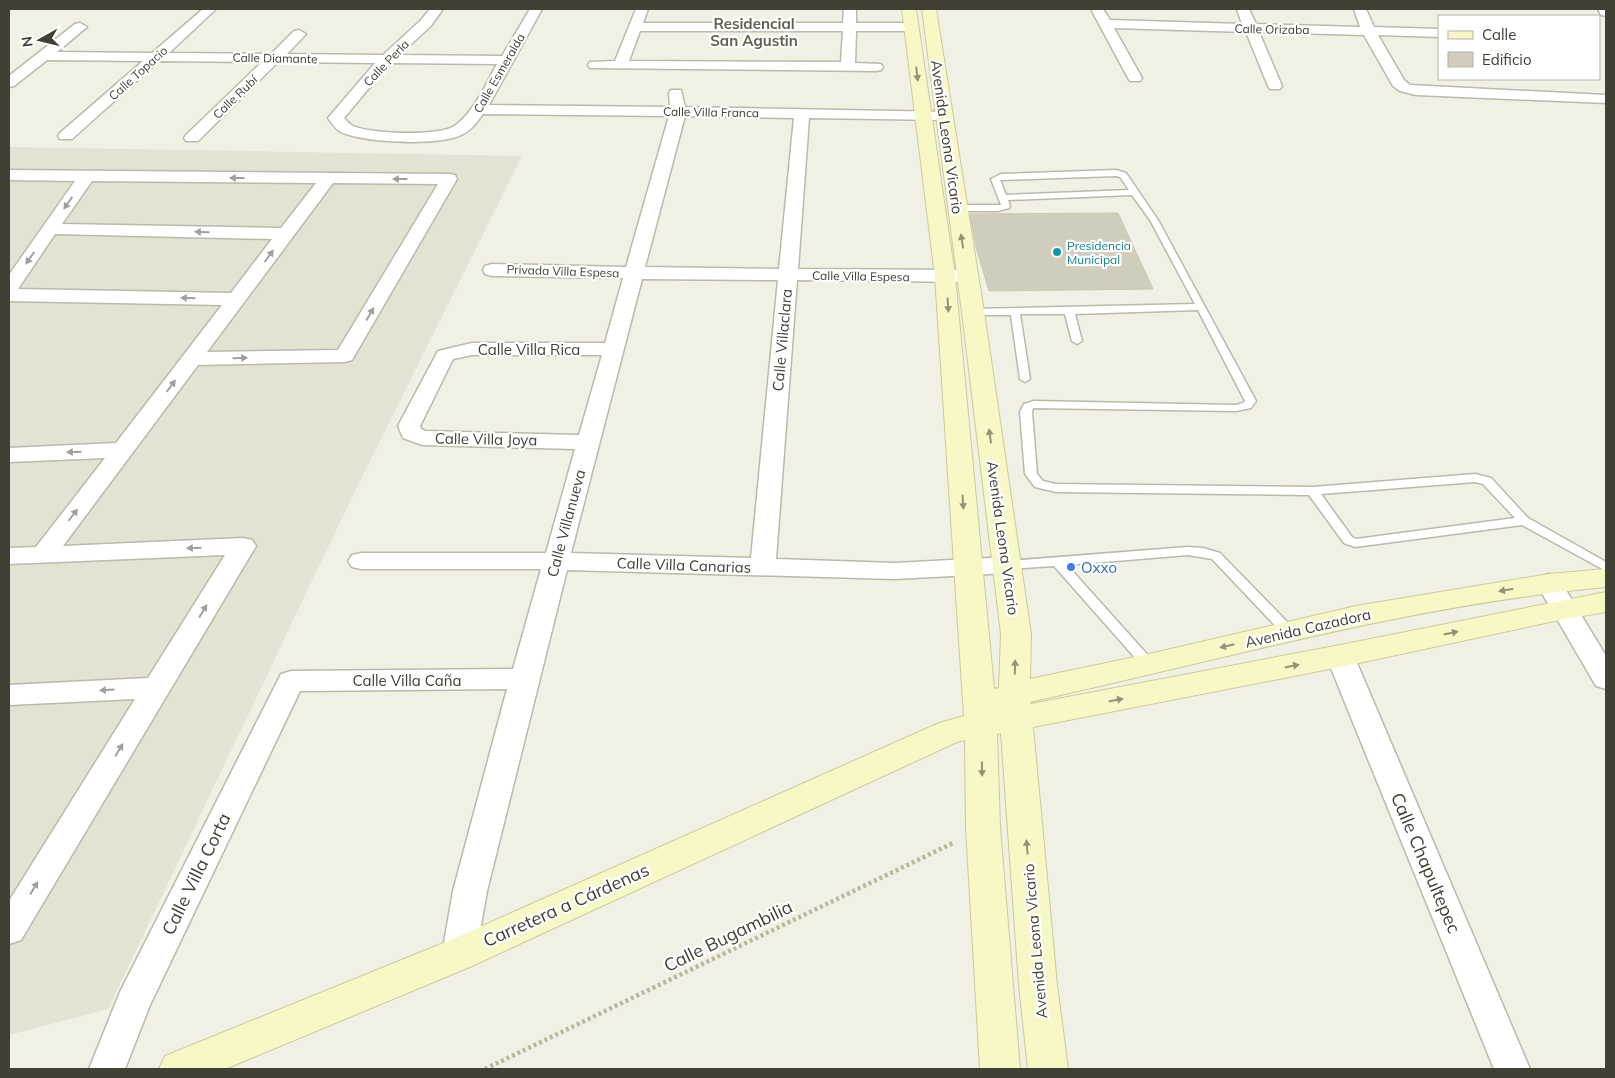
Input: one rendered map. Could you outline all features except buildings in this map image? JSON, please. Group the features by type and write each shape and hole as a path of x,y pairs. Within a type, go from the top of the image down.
{"street":[{"name":"Calle Topacio","path":"66,136 210,9"},
{"name":"Calle Perla","path":"436,9 425,24 386,59 336,118 340,125 351,131 382,136 455,133"},
{"name":"Calle Esmeralda","path":"455,133 470,121 479,109 536,9"},
{"path":"620,65 642,9"},
{"path":"848,66 850,9"},
{"path":"1097,9 1135,78"},
{"path":"1243,9 1275,86"},
{"path":"1360,9 1368,30 1398,83 1405,88 1416,91 1606,99"},
{"path":"635,27 849,28 915,19"},
{"name":"Avenida Leona Vicario","path":"915,19 932,115 956,276 972,312 1008,564 1016,634 1015,706 1038,985 1048,1069"},
{"name":"Calle Orizaba","path":"1105,24 1438,33"},
{"path":"9,83 80,26"},
{"name":"Calle Rubí","path":"192,138 299,34"},
{"name":"Calle Diamante","path":"44,56 507,60"},
{"path":"595,65 876,67"},
{"name":"Calle Villa Franca","path":"479,109 677,102 802,113 932,115"},
{"name":"Calle Villanueva","path":"459,954 470,891 524,679 635,274 677,102"},
{"name":"Calle Villaclara","path":"763,567 802,113"},
{"name":"Avenida Leona Vicario","path":"932,115 957,208 956,276 968,566 970,721 983,828 1000,1069"},
{"path":"9,175 449,179 345,356 192,359"},
{"path":"9,288 86,177"},
{"path":"44,554 328,178"},
{"path":"50,229 286,234"},
{"name":"Privada Villa Espesa","path":"492,270 635,274"},
{"name":"Calle Villa Espesa","path":"635,274 956,276"},
{"path":"9,295 237,299"},
{"name":"Calle Villa Rica","path":"445,355 472,349 614,349"},
{"name":"Calle Villa Joya","path":"445,355 409,426 411,433 422,438 588,442"},
{"path":"9,454 123,450"},
{"path":"9,556 243,546 9,930"},
{"name":"Calle Villa Canarias","path":"361,561 556,561 895,570 1008,564"},
{"name":"Avenida Cazadora","path":"1079,694 1150,665 1356,616 1549,583 1606,578"},
{"path":"1549,583 1606,680"},
{"name":"Avenida Cazadora","path":"1015,706 1079,694 1340,656 1606,602"},
{"name":"Calle Chapultepec","path":"1340,656 1512,1069"},
{"name":"Calle Villa Caña","path":"291,681 524,679"},
{"name":"Calle Villa Corta","path":"107,1069 133,1003 291,681"},
{"path":"9,695 156,688"},
{"name":"Carretera a Cárdenas","path":"178,1069 459,954 970,721 1015,706"}],"lane":[{"path":"957,208 1002,208 1006,206 995,180 1001,176 1116,173 1123,175 1154,220 1251,401 1247,406 1236,408 1034,404 1028,406 1026,412 1031,474 1039,484 1056,488 1312,491 1475,478 1487,481 1524,520 1606,567"},
{"path":"1002,198 1136,192"},
{"path":"972,312 1201,307"},
{"path":"1069,311 1077,341"},
{"path":"1015,312 1025,379"},
{"path":"1312,491 1348,540 1355,543 1524,520"},
{"path":"1008,564 1057,562 1188,551 1203,552 1216,556 1289,632"},
{"path":"1057,562 1150,665"}],"path":[{"name":"Calle Bugambilia","path":"484,1069 983,828"}],"shaded area":[{"path":"9,147 522,156 351,499 108,1009 9,1035"}],"place":[{"name":"Presidencia Municipal","path":"1057,252"},
{"name":"Oxxo","path":"1071,567"}],"district":[{"name":"Residencial San Agustin","path":"754,32"}]}
